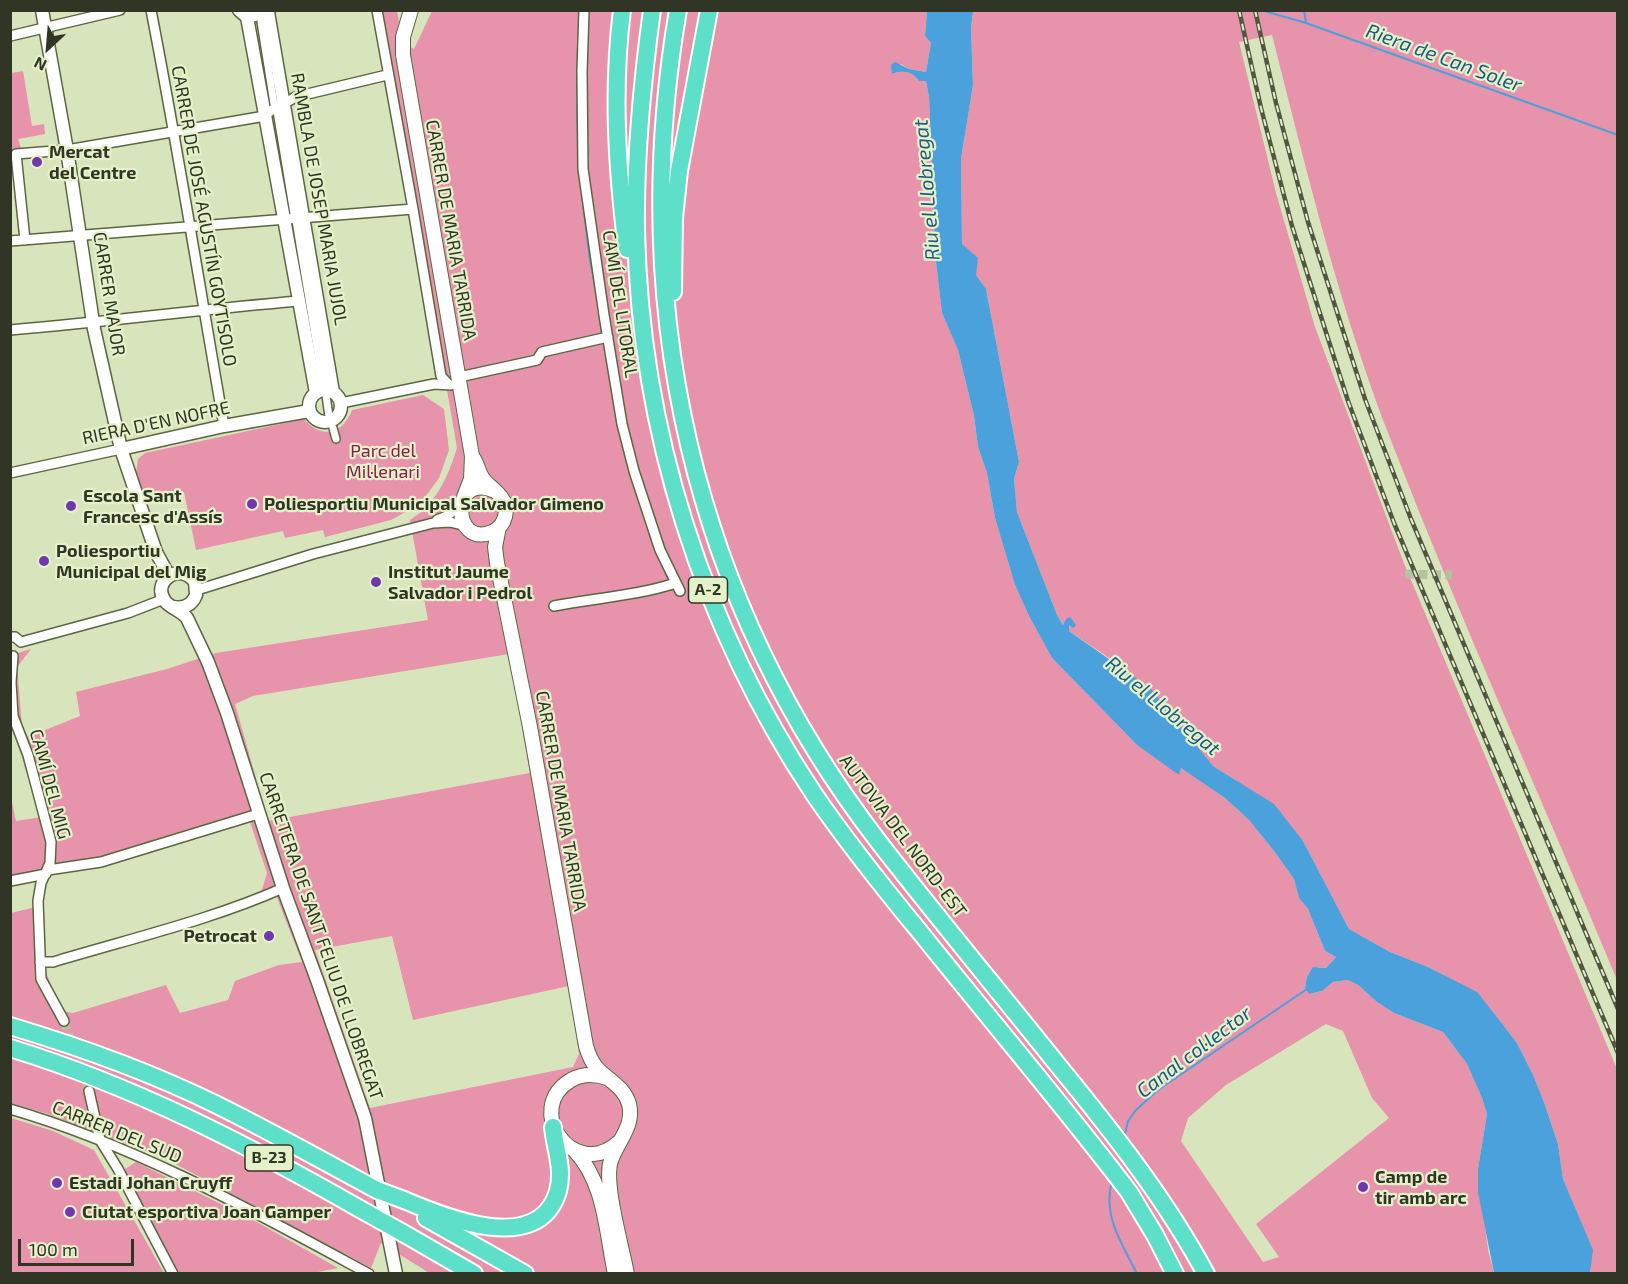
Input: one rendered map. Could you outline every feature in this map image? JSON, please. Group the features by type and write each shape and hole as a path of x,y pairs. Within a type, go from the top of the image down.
{"highway":[{"path":"622,10 616,73 620,183 630,273 647,364"},
{"name":"A-2","path":"652,10 641,88 636,176 638,274 647,364 663,447 690,542 734,652 771,723 805,780 850,844 1129,1192 1158,1239 1175,1274"},
{"name":"AUTOVIA DEL NORD-EST","path":"678,10 664,111 660,180 662,268 672,362 690,453 714,535 745,617 798,721 839,786 878,840 1125,1147 1154,1186 1206,1274"},
{"path":"672,362 676,195 709,10"},
{"name":"B-23","path":"10,1026 109,1059 195,1095 403,1202 525,1274"},
{"name":"B-23","path":"10,1048 87,1074 176,1112 264,1155 474,1274"},
{"path":"403,1202 442,1216 485,1227 511,1227 533,1221 550,1207 558,1191 560,1170 553,1127"},
{"path":"1154,1186 1216,1274"},
{"path":"1158,1239 1168,1274"}],"main road":[{"name":"CARRER DE MARIA TARRIDA","path":"411,10 403,38 405,70 456,383 472,456 482,477 495,491"},
{"name":"CARRER DE MARIA TARRIDA","path":"463,501 471,479 472,456"},
{"path":"479,488 495,491 506,508 505,519 499,527 487,533 470,529 461,517 463,501 471,491 479,488"},
{"name":"CARRER DE MARIA TARRIDA","path":"499,527 495,547 497,563 530,726 586,1046"},
{"name":"CARRER DE MARIA TARRIDA","path":"470,529 486,545 497,563"},
{"path":"586,1046 582,1063 574,1078 562,1087 554,1099 551,1113 553,1127 560,1139 586,1164 597,1185 615,1274"},
{"path":"586,1046 592,1061 608,1079 621,1089 630,1108 629,1124 610,1164 609,1182 627,1274"},
{"path":"574,1078 591,1075 608,1079"},
{"path":"574,1150 594,1154 609,1149 619,1142"}],"street":[{"name":"CARRER MAJOR","path":"42,10 81,235 92,323 121,449 156,552 169,576"},
{"path":"10,36 120,10"},
{"name":"CARRER DE JOSÉ AGUSTÍN GOYTISOLO","path":"151,10 175,131 189,228 224,426"},
{"name":"CARRER DE MARIA TARRIDA","path":"377,10 441,376 456,383"},
{"name":"CAMÍ DEL LITORAL","path":"554,606 678,587 660,550 634,471 622,424 583,169 582,72 585,10"},
{"name":"RAMBLA DE JOSEP MARIA JUJOL","path":"324,391 299,301 294,218 275,109 243,14 266,15 275,109 329,417"},
{"path":"25,240 16,154 67,150 175,131 275,109 295,97 387,75"},
{"path":"10,241 413,208"},
{"path":"10,330 299,301"},
{"path":"341,403 339,415 330,422 320,422 309,411 309,401 324,391 341,403 434,384 456,383 537,360 542,352 608,337"},
{"path":"434,384 441,376"},
{"name":"RIERA D'EN NOFRE","path":"10,473 224,426 309,411"},
{"path":"333,428 336,439"},
{"path":"196,590 313,555 433,523 449,514 463,501"},
{"path":"433,523 453,523 470,529"},
{"path":"187,618 196,590 195,582 187,575 179,573 169,576 162,586 164,599 174,607 182,608 191,603"},
{"path":"10,636 21,642 38,639 128,613 164,599"},
{"name":"CARRETERA DE SANT FELIU DE LLOBREGAT","path":"174,607 187,618 208,662 227,713 283,888 365,1118 396,1274"},
{"path":"12,656 21,651 21,642"},
{"name":"CAMÍ DEL MIG","path":"12,656 13,716 28,755 51,842 47,872 41,883 38,901 41,979 64,1022"},
{"path":"10,881 101,862 258,814"},
{"path":"40,962 54,962 160,930 251,902 283,888"},
{"path":"89,1091 100,1140 115,1163 173,1274"},
{"name":"CARRER DEL SUD","path":"10,1109 100,1140 203,1185 369,1274"},
{"path":"115,1163 124,1150"}],"green space":[{"path":"382,11 397,11 399,21 396,39 414,49 432,11 927,11 925,36 931,43 926,72 909,69 901,64 892,74 907,72 919,81 926,81 929,97 936,262 942,313 958,350 974,416 978,447 987,473 995,518 1015,585 1052,658 1137,745 1179,774 1180,767 1225,798 1249,820 1274,851 1294,879 1299,898 1308,909 1325,951 1336,957 1326,968 1318,967 1307,977 1305,988 1309,994 1322,991 1333,982 1348,980 1394,1013 1443,1032 1467,1064 1487,1114 1478,1169 1488,1250 1494,1273 431,1274 381,1243 371,1268 166,1159 48,1114 11,1103 11,913 36,907 39,873 11,878 10,793 16,821 42,817 24,765 11,714 11,655 31,649 17,667 22,725 28,737 80,716 76,692 167,669 216,653 428,620 410,520 427,506 440,489 457,448","holes":["509,654 530,773 268,821 235,704 253,696","249,819 267,873 260,896 276,895 302,962 279,965 235,981 228,1000 180,1013 166,985 73,1013 62,1011 45,970 43,958 43,883 53,871","392,936 413,1020 569,986 579,1054 573,1067 370,1108 315,950","1326,1024 1343,1031 1372,1098 1389,1118 1256,1224 1279,1257 1263,1262 1181,1141 1188,1118 1226,1085"]},
{"path":"973,11 1617,11 1617,980 1446,578 1373,393 1340,292 1272,35 1239,42 1276,193 1315,327 1403,561 1617,1069 1617,1273 1590,1273 1592,1250 1563,1179 1558,1144 1534,1077 1517,1043 1477,993 1428,967 1390,952 1349,929 1303,841 1237,781 1213,766 1127,670 1069,631 1066,619 1063,625 1057,615 1017,512 1014,479 1019,462 986,289 976,275 962,244 961,159 973,85 971,29"},
{"path":"23,71 32,126 44,124 45,134 18,139 21,148 15,149 14,155 11,155 11,73"},
{"name":"Parc del Mil·lenari","path":"423,395 444,409 449,450 439,478 420,504 391,520 325,537 323,530 285,538 283,531 196,550 184,492 145,499 136,473 138,459 145,453 304,419 318,430 331,431 343,424 352,410"},
{"name":"Ciutat esportiva Joan Gamper","path":"11,1118 53,1131 94,1150 164,1273 11,1273"},
{"path":"136,1162 255,1221 338,1268 308,1274 178,1273 122,1171"}],"water":[{"name":"Riu el Llobregat","path":"927,11 973,11 971,29 973,85 961,159 962,244 978,258 976,275 986,289 1019,462 1014,479 1017,512 1057,615 1063,625 1070,617 1076,625 1073,628 1069,625 1069,631 1150,688 1213,766 1274,804 1303,841 1349,929 1390,952 1428,967 1477,992 1517,1043 1534,1077 1558,1144 1563,1179 1593,1250 1590,1273 1494,1273 1478,1192 1478,1169 1487,1114 1467,1064 1443,1032 1394,1013 1348,980 1333,982 1322,991 1309,994 1305,988 1307,977 1313,967 1326,968 1336,957 1325,951 1308,909 1299,898 1294,879 1274,851 1249,820 1225,798 1181,768 1179,775 1137,745 1052,658 1029,616 1015,585 995,518 987,473 978,447 974,416 958,350 942,313 936,262 929,97 926,81 919,81 907,72 892,74 891,65 895,62 909,69 926,72 931,43 925,36"}],"waterway":[{"name":"Riera de Can Soler","path":"1261,10 1306,23 1618,135"},
{"path":"1304,10 1306,23"},
{"path":"577,70 578,52"},
{"path":"577,76 578,151"},
{"path":"582,195 596,290"},
{"path":"600,319 602,334"},
{"name":"Canal col·lector","path":"1124,1138 1128,1121 1136,1110 1158,1090 1307,989"},
{"name":"Canal col·lector","path":"1112,1181 1110,1194 1112,1218 1137,1274"}],"tunnel":[{"path":"1405,574 1452,575"},
{"path":"64,1021 89,1091"}],"railway":[{"path":"1239,10 1261,108 1292,226 1348,401 1394,523 1618,1053"},
{"path":"1255,10 1276,103 1308,222 1365,399 1411,519 1618,1009"}],"place":[{"name":"Mercat del Centre","path":"37,162"},
{"name":"Poliesportiu Municipal Salvador Gimeno","path":"252,504"},
{"name":"Escola Sant Francesc d'Assís","path":"71,506"},
{"name":"Poliesportiu Municipal del Mig","path":"44,561"},
{"name":"Institut Jaume Salvador i Pedrol","path":"376,582"},
{"name":"Petrocat","path":"269,936"},
{"name":"Estadi Johan Cruyff","path":"57,1183"},
{"name":"Camp de tir amb arc","path":"1363,1187"},
{"name":"Ciutat esportiva Joan Gamper","path":"70,1212"}]}
